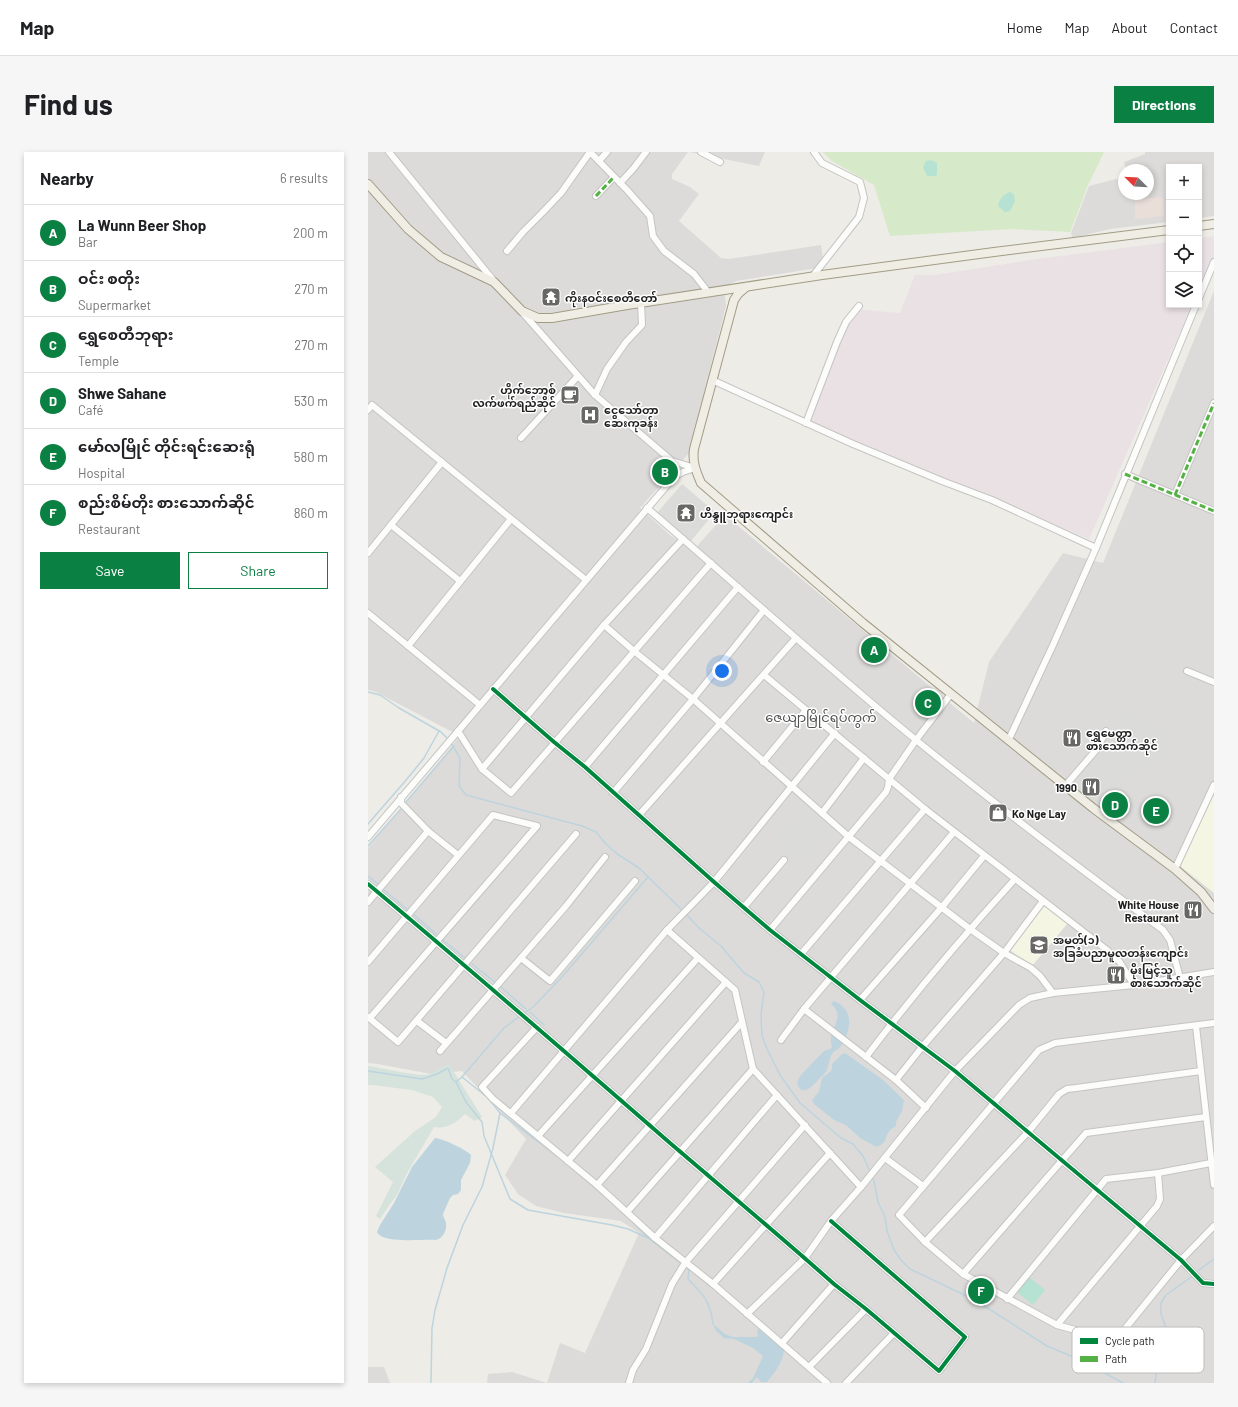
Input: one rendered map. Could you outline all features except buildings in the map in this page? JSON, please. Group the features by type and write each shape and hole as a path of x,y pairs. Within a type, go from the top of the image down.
{"main road":[{"path":"368,184 408,229 441,257 494,282 522,311 538,318 552,318 708,292 812,277 1166,230"},
{"path":"1202,226 1214,224"},
{"path":"746,287 734,300 694,449 693,458 695,468 701,483 862,623 1065,786 1175,869 1201,892 1214,909"}],"street":[{"path":"388,152 494,282"},
{"path":"507,251 523,232 561,193 590,152 650,216 653,236 664,251 694,274 708,292"},
{"path":"599,161 607,152"},
{"path":"620,183 646,152"},
{"path":"701,152 720,162"},
{"path":"812,277 859,217 864,198 860,182 822,163 814,152"},
{"path":"596,196 614,176"},
{"path":"1202,291 1214,262"},
{"path":"595,395 607,369 626,342 642,324 641,303"},
{"path":"806,423 846,322 859,306"},
{"path":"1008,739 1053,645 1096,548 1125,474 1195,308"},
{"path":"522,311 595,395 672,461 695,468"},
{"path":"521,438 578,376"},
{"path":"712,380 806,423 942,481 992,500 1096,548"},
{"path":"1175,495 1214,403"},
{"path":"368,410 372,406 586,580"},
{"path":"368,553 442,462"},
{"path":"368,837 675,476 695,468"},
{"path":"1125,474 1214,511"},
{"path":"647,508 916,740 1081,870 1162,930 1170,940 1180,978"},
{"path":"408,646 511,519"},
{"path":"391,525 460,581"},
{"path":"482,769 604,625 683,539"},
{"path":"456,733 482,769 512,793 554,742 711,563"},
{"path":"585,767 738,587"},
{"path":"613,793 693,699 764,610"},
{"path":"368,613 480,705"},
{"path":"604,625 634,652 693,699 849,838 970,929 1004,953 1030,968 1040,976 1053,993"},
{"path":"639,815 796,638"},
{"path":"1187,671 1214,682"},
{"path":"764,675 954,832 1107,950 1119,961 1134,984"},
{"path":"493,689 585,767 770,930 955,1071 1181,1260 1203,1284 1214,1284"},
{"path":"770,930 849,838 886,792 889,779 951,694"},
{"path":"764,762 806,710"},
{"path":"1065,786 1097,749 1106,731"},
{"path":"511,1113 667,930 714,882 835,733"},
{"path":"822,813 864,758"},
{"path":"1175,869 1214,785"},
{"path":"401,797 401,803 428,831 458,855"},
{"path":"801,954 925,808"},
{"path":"368,962 492,816 537,826 369,1017 398,1042 576,834"},
{"path":"368,902 428,831"},
{"path":"781,1040 830,977 954,832"},
{"path":"860,1000 942,907 984,856"},
{"path":"440,1051 566,906 605,857"},
{"path":"744,907 784,860"},
{"path":"866,1057 892,1023 970,929 1015,879"},
{"path":"521,958 550,981 635,881"},
{"path":"368,884 565,1051 834,1284 939,1371 965,1337 831,1221"},
{"path":"896,1080 922,1047 1004,953 1043,901"},
{"path":"667,930 735,990 753,1069 861,1187"},
{"path":"538,1136 698,958"},
{"path":"747,1314 805,1258 831,1221 885,1158 955,1071 1019,1005 1030,998 1053,993 1180,978 1214,972"},
{"path":"568,1161 726,982"},
{"path":"804,1009 896,1080 926,1108"},
{"path":"417,1021 446,1043"},
{"path":"597,1185 742,1022"},
{"path":"1072,1329 1057,1325 963,1274 925,1242 899,1215 1039,1050 1055,1043 1214,1023"},
{"path":"1196,1026 1214,1185"},
{"path":"537,1027 482,1087 493,1099 597,1185 655,1238 713,1284 828,1383"},
{"path":"627,1212 753,1069"},
{"path":"925,1242 1028,1132 1059,1094 1067,1090 1201,1071"},
{"path":"655,1238 777,1095"},
{"path":"963,1274 1086,1134 1206,1117"},
{"path":"629,1383 633,1370 646,1349 672,1284 685,1263 805,1125"},
{"path":"713,1284 830,1153"},
{"path":"885,1158 923,1186"},
{"path":"1007,1299 1106,1179 1212,1163"},
{"path":"1057,1325 1139,1225 1157,1206 1160,1199 1158,1172"},
{"path":"1126,1327 1181,1260 1214,1226"},
{"path":"782,1343 834,1284"},
{"path":"809,1367 866,1309"},
{"path":"846,1383 870,1360 894,1333"}],"shaded area":[{"path":"368,152 688,152 672,174 672,179 690,187 699,194 679,221 721,258 729,259 821,245 824,267 736,281 724,287 726,306 689,453 640,508 670,535 691,549 696,555 698,545 725,515 974,723 989,662 1063,553 1103,563 1214,291 1214,1383 547,1383 560,1343 585,1353 639,1233 621,1221 564,1213 536,1206 518,1194 505,1175 526,1139 462,1071 431,1074 368,1063 368,848 460,736 376,692 368,690"},
{"path":"689,152 765,152 759,166"},
{"path":"1145,152 1214,152 1214,216 1202,218 1202,164 1166,164 1166,222 1110,229 1073,238 1071,233 1089,186 1118,179 1118,200 1154,200 1154,164 1124,164 1124,162 1145,154"},
{"path":"1163,197 1164,216 1135,219 1135,200 1154,200 1154,198"},
{"path":"1214,236 1214,256 1202,283 1202,272 1202,238"},
{"path":"1166,242 1166,308 1191,308 1089,539 808,421 854,309 900,313 915,275 936,275 1037,259"},
{"name":"ဟိန္ဒူဘုရားကျောင်း","path":"682,484 715,512 690,542 657,513"},
{"path":"1128,706 1156,726 1170,743 1170,759 1128,778 1105,807 1072,780"},
{"path":"1214,787 1214,893 1180,866"},
{"path":"806,803 833,828 799,865 774,838"},
{"path":"1044,904 1068,923 1032,966 1010,950"},
{"path":"515,1054 540,1077 525,1093 499,1072"},
{"path":"449,1064 482,1117 475,1121 465,1114 451,1125 434,1127 406,1175 397,1195 380,1219 376,1216 393,1182 375,1167 415,1131 436,1117 442,1107 433,1097 412,1090 368,1085 368,1066 425,1075"},
{"path":"368,1367 384,1367 390,1383 368,1383"},
{"path":"512,1372 547,1383 487,1383 488,1374"}],"green space":[{"path":"823,152 1104,152 1088,185 1070,232 1013,229 890,236 874,185 832,161"},
{"path":"931,160 937,163 936,176 927,176 923,167 926,161"},
{"path":"1010,192 1014,195 1015,201 1010,211 1005,212 998,206 1000,199"},
{"path":"1029,1277 1045,1290 1033,1305 1017,1292"}],"water":[{"path":"834,1001 841,1005 848,1015 849,1027 847,1033 840,1047 832,1054 826,1072 811,1087 802,1090 799,1088 797,1083 800,1076 823,1052 832,1047 832,1035 837,1019 836,1009 831,1004"},
{"path":"845,1053 883,1080 904,1100 902,1111 896,1122 896,1126 891,1129 884,1142 877,1147 860,1138 846,1125 834,1120 814,1104 812,1100 819,1092 822,1078 831,1071 832,1064"},
{"path":"435,1138 444,1140 471,1155 470,1163 461,1180 461,1190 458,1194 453,1195 450,1198 443,1214 446,1221 446,1229 444,1234 441,1238 436,1240 395,1240 380,1236 377,1232 380,1225 394,1203 412,1167"},
{"path":"713,1324 725,1334 733,1337 756,1337 758,1336 757,1330 759,1329 784,1350 784,1354 780,1362 767,1382 761,1382 757,1377 752,1383 748,1383 753,1378 763,1356 753,1348 734,1339 724,1338 716,1331"}],"waterway":[{"path":"368,692 380,695 399,708 441,732 449,740"},
{"path":"368,824 424,758 439,731"},
{"path":"451,743 460,758 459,786 466,795 582,826 596,832 616,853 639,868 683,911"},
{"path":"406,802 454,746"},
{"path":"368,846 401,809"},
{"path":"368,876 378,884"},
{"path":"523,1014 533,1007 561,978 648,877"},
{"path":"384,890 409,911"},
{"path":"412,913 436,934"},
{"path":"686,914 699,928 721,946 744,973 759,982 764,992 761,1014 762,1036 780,1075 800,1103 841,1138 853,1144 863,1156 870,1172"},
{"path":"443,940 465,958"},
{"path":"472,964 495,982"},
{"path":"501,987 526,1009"},
{"path":"530,1012 544,1025"},
{"path":"462,1077 504,1028 520,1016"},
{"path":"368,1071 422,1079 437,1074 448,1068 452,1079 456,1082 462,1077 488,1098 500,1113 561,1159"},
{"path":"456,1082 466,1102 482,1122 484,1136 510,1199 528,1210 628,1229 648,1238 682,1264"},
{"path":"431,1383 432,1328 435,1310 447,1268 463,1225 482,1187 493,1148 500,1113"},
{"path":"579,1174 602,1194"},
{"path":"872,1177 878,1202 885,1217 887,1231 894,1250 910,1269 975,1300 1047,1346 1072,1356"},
{"path":"630,1219 647,1237"},
{"path":"1196,1272 1214,1259"},
{"path":"685,1266 689,1270 688,1279 702,1294 708,1304 713,1324"},
{"path":"1166,1327 1161,1314 1161,1303 1166,1295 1194,1275"},
{"path":"1105,1373 1123,1383"},
{"path":"1155,1383 1157,1373"}],"marked path":[{"path":"596,196 614,177"},
{"path":"1175,495 1214,403"},
{"path":"1125,474 1214,511"}],"cycle path":[{"path":"493,689 585,767 770,930 955,1071 1181,1260 1203,1283 1214,1284"},
{"path":"368,884 834,1284 939,1371 965,1337 831,1221"}],"place":[{"name":"ကိုးနဝင်းစေတီတော်","path":"551,297"},
{"name":"ဟိုက်ဘော့စ် လက်ဖက်ရည်ဆိုင်","path":"570,395"},
{"name":"ငွေသော်တာ ဆေးကုခန်း","path":"590,415"},
{"name":"ဝင်း စတိုး","path":"665,472"},
{"name":"ဟိန္ဒူဘုရားကျောင်း","path":"686,513"},
{"name":"La Wunn Beer Shop","path":"874,650"},
{"name":"ရွှေစေတီဘုရား","path":"928,703"},
{"name":"ရွှေမေတ္တာ စားသောက်ဆိုင်","path":"1072,738"},
{"name":"1990","path":"1091,787"},
{"name":"Shwe Sahane","path":"1115,805"},
{"name":"မော်လမြိုင် တိုင်းရင်းဆေးရုံ","path":"1156,811"},
{"name":"Ko Nge Lay","path":"998,813"},
{"name":"White House Restaurant","path":"1193,910"},
{"name":"အမှတ်(၁) အခြခံပညာမူလတန်းကျောင်း","path":"1039,945"},
{"name":"မိုးမြင့်သူ စားသောက်ဆိုင်","path":"1116,975"},
{"name":"စည်းစိမ်တိုး စားသောက်ဆိုင်","path":"981,1291"}],"district":[{"name":"ဇေယျာမြိုင်ရပ်ကွက်","path":"821,717"}]}
